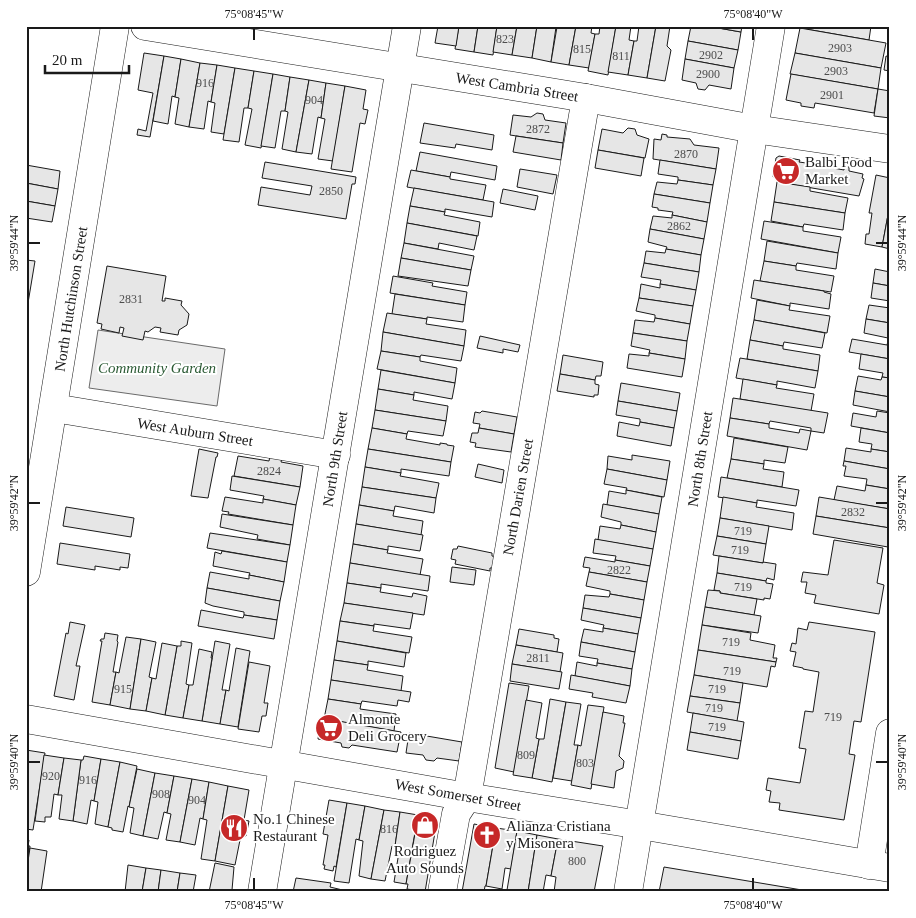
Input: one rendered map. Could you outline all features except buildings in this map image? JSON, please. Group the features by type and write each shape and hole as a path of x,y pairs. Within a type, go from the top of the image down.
{"street":[{"name":"North Hutchinson Street","path":"26,572 115,26"},
{"name":"West Cambria Street","path":"145,26 586,98 754,129 890,149"},
{"name":"North 9th Street","path":"262,892 407,26"},
{"name":"North 8th Street","path":"628,892 771,26"},
{"name":"North Darien Street","path":"442,892 456,814 468,797 586,98"},
{"name":"West Auburn Street","path":"54,408 336,455"},
{"name":"West Somerset Street","path":"26,719 468,797 879,866"},
{"path":"879,866 890,733"}],"green space":[{"name":"Community Garden","path":"98,330 225,349 217,406 89,388"}],"place":[{"name":"Balbi Food Market","path":"786,171"},
{"name":"Almonte Deli Grocery","path":"329,728"},
{"name":"Rodriguez Auto Sounds","path":"425,825"},
{"name":"No.1 Chinese Restaurant","path":"234,828"},
{"name":"Alianza Cristiana y Misonera","path":"487,835"}]}
